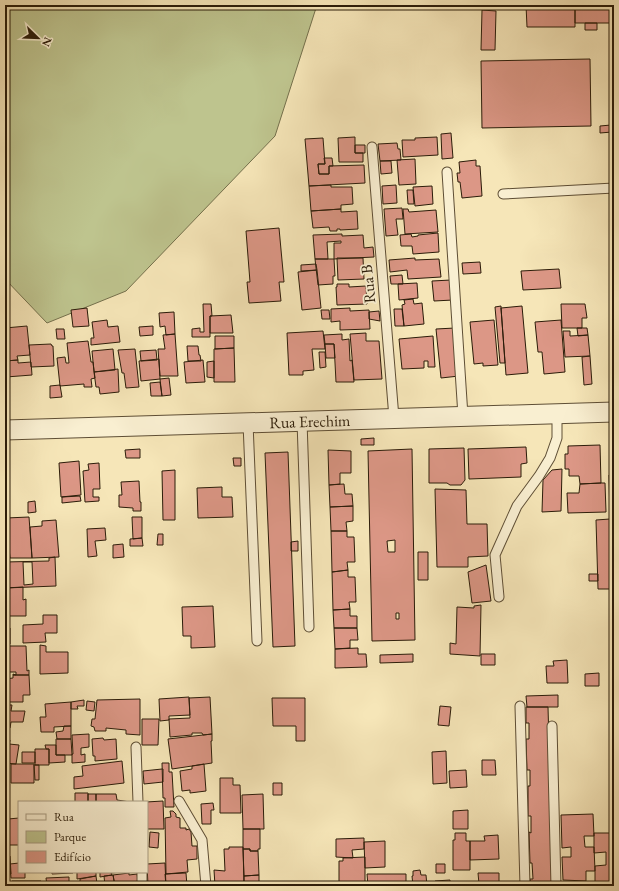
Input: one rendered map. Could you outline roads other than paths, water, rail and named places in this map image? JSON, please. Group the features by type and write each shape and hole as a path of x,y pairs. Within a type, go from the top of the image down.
{"street":[{"name":"Rua Erechim","path":"5,430 614,412"}],"lane":[{"name":"Rua B","path":"372,147 394,418"},
{"path":"447,172 463,416"},
{"path":"503,194 614,188"},
{"path":"499,597 495,555 517,506 550,458 557,438 557,414"},
{"path":"302,421 309,627"},
{"path":"248,423 257,641"},
{"path":"520,706 525,886"},
{"path":"552,726 556,886"},
{"path":"136,747 138,801"},
{"path":"179,800 202,840 206,886"},
{"path":"142,873 142,886"}]}
